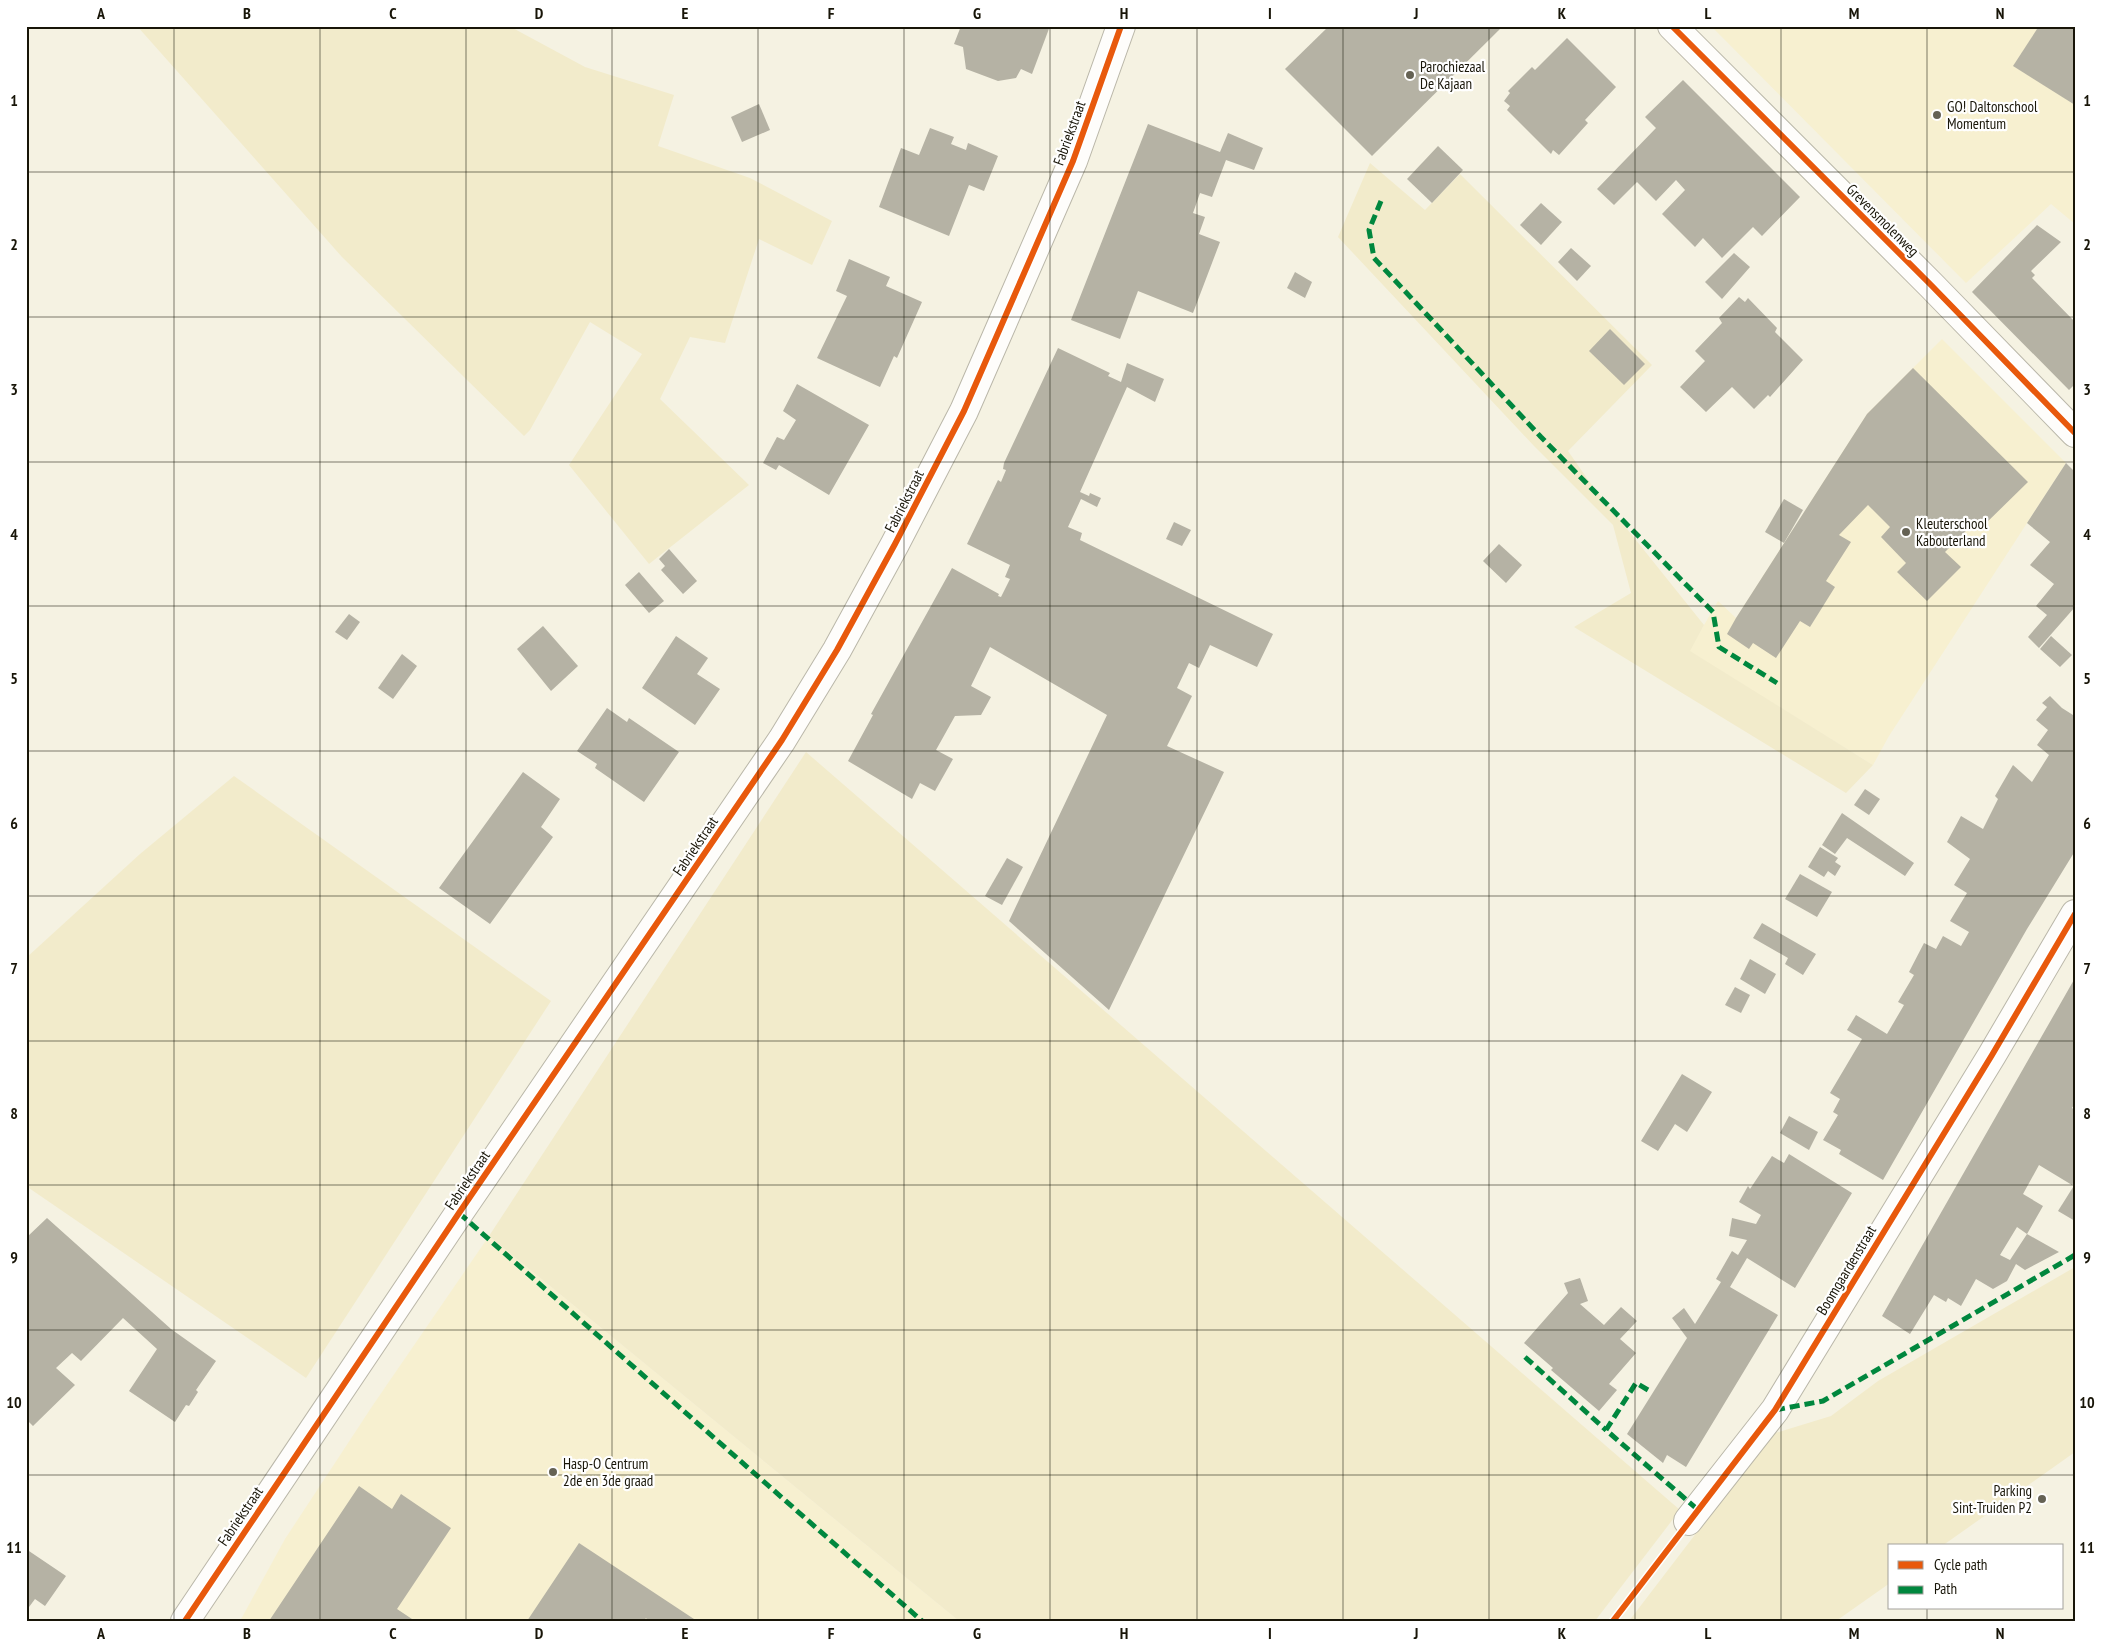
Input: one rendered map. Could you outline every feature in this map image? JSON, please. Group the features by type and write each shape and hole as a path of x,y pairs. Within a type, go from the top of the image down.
{"street":[{"name":"Fabriekstraat","path":"185,1621 454,1221 782,740 837,650 964,411 1073,161 1121,26"},
{"name":"Grevensmolenweg","path":"1672,26 1931,285 2075,433"},
{"name":"Boomgaardenstraat","path":"1688,1521 1775,1410 1992,1055 2075,914"}],"shaded area":[{"path":"137,26 509,26 585,67 674,95 658,146 750,178 832,221 812,265 759,239 725,343 690,337 660,399 749,485 649,564 569,465 642,354 590,322 530,430 524,436 342,257"},
{"name":"GO! Daltonschool Momentum","path":"1711,26 2075,26 2075,224 2051,204 1966,283"},
{"path":"1370,163 1425,210 1460,174 1652,365 1568,451 1591,484 1704,625 1690,651 1873,765 1846,793 1574,627 1631,593 1613,525 1534,446 1338,237"},
{"name":"Kleuterschool Kabouterland","path":"1942,339 2066,463 1889,736 1873,765 1689,651 1718,601 1736,618 1867,414"},
{"path":"806,752 1680,1510 1595,1621 959,1621 489,1236"},
{"path":"234,776 551,1001 306,1378 26,1186 26,958 140,854"},
{"name":"Hasp-O Centrum 2de en 3de graad","path":"489,1236 959,1621 240,1621 285,1539 373,1405"},
{"path":"2075,1267 2075,1452 1945,1544 1888,1544 1888,1584 1836,1621 1629,1621 1772,1434 1831,1416 1878,1381"}],"building":[{"path":"961,26 1050,26 1032,74 1021,69 1016,78 998,81 966,69 963,47 954,44"},
{"path":"1329,26 1503,26 1372,156 1285,69"},
{"path":"2039,26 2075,26 2075,105 2013,66"},
{"path":"1567,38 1616,87 1585,120 1588,123 1559,155 1553,150 1551,154 1507,110 1510,106 1504,101 1510,93 1508,91 1532,67 1535,70"},
{"path":"1683,80 1800,197 1762,236 1753,227 1722,258 1703,238 1695,247 1662,214 1685,190 1676,180 1656,201 1637,182 1614,205 1597,189 1656,128 1645,117"},
{"path":"759,104 770,130 742,142 731,117"},
{"path":"1148,124 1220,152 1228,133 1263,148 1254,170 1226,160 1212,197 1200,193 1193,213 1205,217 1199,234 1220,242 1193,313 1138,291 1120,339 1071,320"},
{"path":"930,128 954,137 951,144 966,150 968,143 998,156 984,191 969,185 949,236 879,207 901,148 919,155"},
{"path":"1438,146 1463,170 1432,203 1407,179"},
{"path":"1541,203 1562,222 1541,245 1520,225"},
{"path":"2037,225 2061,242 2031,271 2035,275 2032,278 2075,322 2075,384 2069,390 1972,292"},
{"path":"1571,248 1591,266 1577,281 1558,262"},
{"path":"1734,253 1750,267 1722,299 1705,282"},
{"path":"849,259 890,277 886,286 922,302 897,358 894,356 880,387 817,358 847,296 836,291"},
{"path":"1295,272 1312,282 1305,298 1287,288"},
{"path":"1739,297 1745,302 1748,298 1777,328 1775,332 1803,360 1770,397 1768,395 1754,409 1732,387 1706,412 1680,387 1705,361 1695,351 1722,323 1719,318"},
{"path":"1610,329 1645,364 1624,385 1589,351"},
{"path":"1058,348 1110,373 1108,376 1121,382 1127,363 1164,379 1155,402 1127,387 1080,492 1089,496 1090,493 1101,498 1097,507 1081,499 1068,527 1082,533 1080,540 1273,634 1257,667 1210,645 1199,668 1189,663 1177,688 1192,696 1167,746 1224,772 1109,1010 1009,921 1107,715 990,647 971,686 991,697 981,715 955,716 936,750 953,759 935,791 920,783 912,799 848,761 873,715 871,714 952,568 999,594 998,596 1001,597 1010,579 1005,577 1010,565 967,544 998,480 1001,482 1006,470 1003,469 1004,463"},
{"path":"1913,368 2028,482 1979,530 1974,523 1945,552 1961,567 1927,601 1897,572 1906,563 1881,537 1890,527 1868,505 1839,535 1851,542 1826,581 1835,587 1810,627 1800,621 1776,658 1753,643 1749,649 1727,634 1736,618 1867,414"},
{"path":"797,384 869,425 829,495 779,465 776,470 763,463 777,437 784,440 796,420 783,411"},
{"path":"2066,463 2075,472 2075,607 2039,648 2028,637 2047,615 2036,606 2054,584 2030,565 2050,542 2027,523"},
{"path":"1784,499 1803,510 1784,543 1765,532"},
{"path":"1174,522 1191,530 1182,546 1166,539"},
{"path":"1499,544 1522,565 1506,583 1483,561"},
{"path":"669,549 697,581 683,594 661,570 665,566 659,559"},
{"path":"639,572 664,601 649,613 625,585"},
{"path":"349,614 360,622 347,640 335,632"},
{"path":"543,626 578,666 551,691 517,649"},
{"path":"676,636 708,658 697,674 720,689 695,725 642,688"},
{"path":"2051,636 2072,655 2060,667 2040,649"},
{"path":"402,654 417,666 393,699 378,688"},
{"path":"2050,696 2062,708 2073,715 2075,713 2075,851 2027,929 1883,1180 1839,1154 1841,1150 1823,1140 1838,1115 1833,1112 1840,1099 1830,1093 1862,1039 1847,1030 1856,1015 1887,1034 1904,1005 1898,1002 1914,975 1909,972 1924,943 1936,949 1943,936 1961,946 1969,932 1950,921 1967,893 1954,885 1970,859 1947,842 1961,816 1983,829 1998,799 1995,796 2013,765 2032,782 2049,755 2037,745 2048,730 2036,720 2047,707 2042,703"},
{"path":"607,708 627,722 629,718 679,752 644,802 595,768 597,764 577,751"},
{"path":"523,772 560,799 541,827 553,837 490,924 439,888"},
{"path":"1865,789 1880,799 1869,815 1854,805"},
{"path":"1842,813 1914,863 1905,876 1847,838 1835,854 1822,845"},
{"path":"1820,847 1838,858 1835,862 1841,866 1835,876 1828,871 1824,877 1808,867"},
{"path":"1007,858 1023,867 1002,905 985,896"},
{"path":"1800,874 1832,892 1817,917 1785,899"},
{"path":"1762,923 1816,954 1803,975 1785,964 1788,958 1753,938"},
{"path":"1750,959 1776,974 1765,994 1740,979"},
{"path":"2075,978 2075,1103 2072,1108 2075,1110 2075,1180 2072,1185 2039,1165 2023,1194 2043,1206 2027,1234 2059,1252 2025,1270 2016,1264 2007,1281 1993,1289 1976,1279 1961,1306 1948,1298 1946,1302 1934,1295 1910,1334 1882,1316","holes":["2017,1227 2027,1234 2010,1260 2000,1255"]},
{"path":"1735,987 1750,995 1741,1013 1725,1005"},
{"path":"1682,1074 1712,1092 1687,1132 1675,1124 1658,1151 1641,1141"},
{"path":"1789,1116 1818,1132 1809,1150 1780,1133"},
{"path":"1789,1154 1852,1193 1795,1288 1747,1258 1730,1287 1778,1315 1686,1467 1667,1455 1663,1463 1627,1434 1687,1338 1672,1318 1684,1308 1695,1324 1721,1282 1716,1279 1732,1251 1738,1255 1747,1240 1729,1236 1732,1218 1756,1224 1761,1215 1739,1202 1748,1186 1750,1189 1772,1156 1784,1163"},
{"path":"2075,1184 2075,1221 2058,1211"},
{"path":"47,1218 171,1329 216,1361 196,1390 198,1392 189,1406 186,1405 175,1422 129,1391 157,1349 123,1318 81,1361 72,1353 56,1368 75,1385 33,1426 26,1419 26,1238"},
{"path":"1580,1278 1588,1301 1580,1304 1604,1325 1621,1307 1637,1321 1620,1339 1636,1353 1609,1384 1617,1390 1599,1411 1551,1370 1553,1368 1524,1343 1568,1293 1564,1283"},
{"path":"359,1486 392,1509 401,1494 451,1528 397,1609 415,1621 269,1621"},
{"path":"579,1543 697,1621 648,1621 646,1618 644,1621 527,1621"},
{"path":"26,1549 66,1576 45,1606 35,1599 26,1611"}],"marked path":[{"path":"1381,201 1369,230 1374,258 1541,437 1713,612 1719,647 1777,683"},
{"path":"459,1213 922,1621"},
{"path":"1775,1410 1823,1401 2075,1255"},
{"path":"1525,1357 1606,1430"},
{"path":"1648,1390 1636,1383 1606,1430 1697,1509"}],"cycle path":[{"path":"185,1621 459,1213 782,740 837,650 964,411 1073,161 1121,26"},
{"path":"1672,26 1931,285 2075,433"},
{"path":"1613,1621 1775,1410 1992,1055 2075,914"}],"place":[{"name":"Parochiezaal De Kajaan","path":"1410,75"},
{"name":"GO! Daltonschool Momentum","path":"1937,115"},
{"name":"Kleuterschool Kabouterland","path":"1906,532"},
{"name":"Hasp-O Centrum 2de en 3de graad","path":"553,1472"},
{"name":"Parking Sint-Truiden P2","path":"2042,1499"}]}
